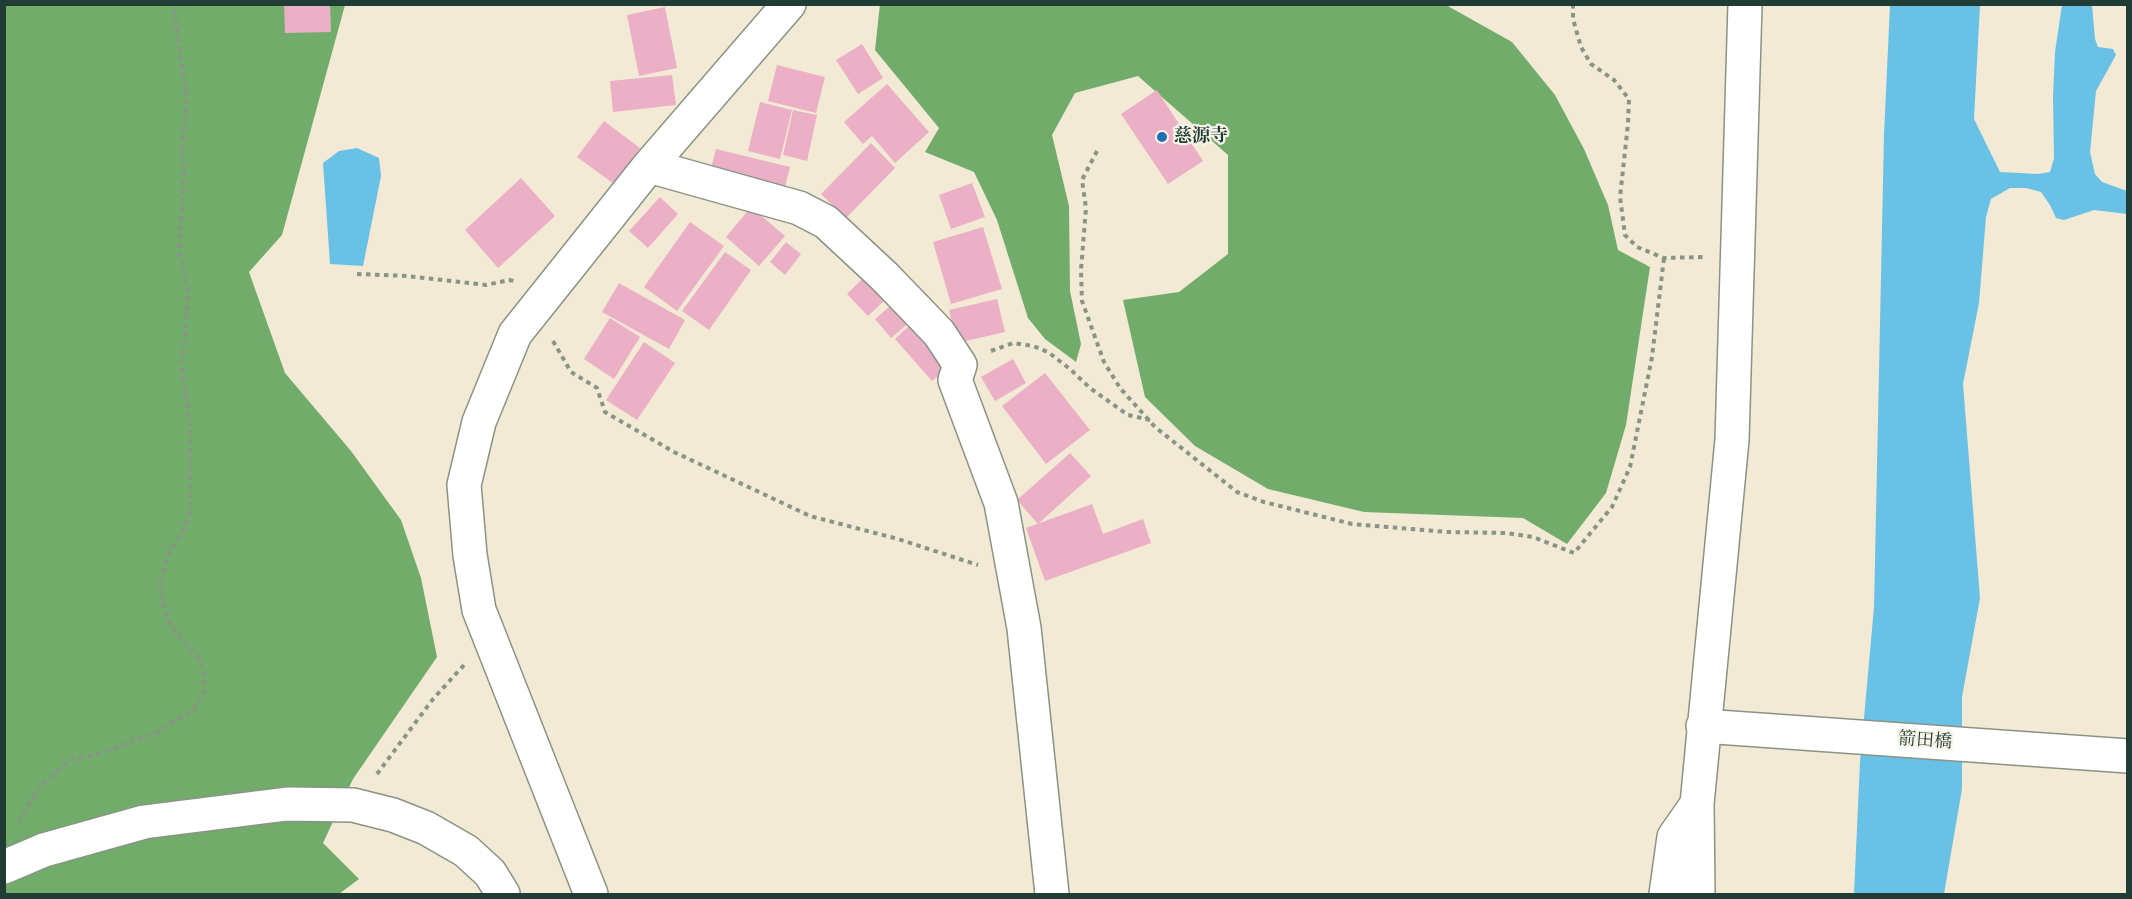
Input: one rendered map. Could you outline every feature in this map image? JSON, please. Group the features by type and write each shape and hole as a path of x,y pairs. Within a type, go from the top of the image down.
{"street":[{"path":"591,894 489,638 477,599 470,555 464,485 479,422 515,334 649,166 789,4"},
{"path":"1698,894 1697,804 1713,727 1721,564 1732,440 1745,4"},
{"path":"649,166 799,208 826,222 884,276 939,333 960,365 956,380 1001,502 1024,628 1052,894"},
{"name":"箭田橋","path":"1713,727 2127,756"},
{"path":"4,867 44,850 144,822 287,804 354,805 426,828 465,851 490,873 503,894"},
{"path":"1666,894 1674,837 1697,804"}],"path":[{"path":"17,823 43,784 71,759 92,756 157,732 193,710 203,693 205,677 199,658 167,620 161,593 162,576 171,549 183,531 190,512 190,426 181,363 188,291 179,248 184,175 182,149 187,99 173,4"},
{"path":"1573,4 1573,20 1581,47 1591,64 1614,81 1629,99 1620,197 1625,235 1637,247 1664,258 1737,256"},
{"path":"1097,151 1082,180 1086,208 1082,301 1104,362 1119,388 1155,427 1237,492 1264,502 1352,524 1448,532 1506,533 1533,537 1574,553 1612,507 1630,467 1652,357 1664,258"},
{"path":"357,274 407,276 486,285 509,280 527,284 539,303 550,338 571,372 597,388 605,412 675,452 810,516 898,539 989,569 1016,585"},
{"path":"960,365 1013,343 1033,346 1048,352 1090,388 1128,415 1150,420"},
{"path":"354,805 433,699 489,638"}],"green space":[{"path":"880,4 1446,5 1512,42 1555,95 1584,149 1608,205 1618,250 1650,267 1626,425 1606,493 1567,544 1523,518 1364,512 1268,489 1195,446 1145,397 1123,300 1179,292 1228,254 1228,155 1138,76 1075,93 1052,135 1069,206 1070,291 1081,344 1076,362 1045,339 1028,318 997,220 974,172 925,152 939,128 875,50"},
{"path":"5,5 345,5 282,235 249,272 285,373 351,451 401,520 421,578 437,657 353,779 323,843 359,879 339,894 5,894"}],"water":[{"path":"1890,5 1980,5 1974,119 2000,172 2038,174 2050,172 2054,158 2055,52 2062,5 2092,5 2095,39 2098,47 2113,49 2116,55 2096,91 2090,152 2095,174 2102,182 2127,191 2127,214 2094,210 2064,220 2056,218 2041,192 2026,188 2010,188 1991,199 1986,217 1979,303 1963,384 1980,598 1962,697 1962,789 1944,894 1854,894 1860,762 1874,607 1884,135"},
{"path":"357,148 379,158 381,176 363,266 330,264 323,163 339,151"}],"building":[{"path":"284,4 330,4 331,32 285,33"},
{"path":"665,7 677,68 639,76 627,15"},
{"path":"862,44 883,78 858,94 836,60"},
{"path":"777,65 825,77 816,113 768,101"},
{"path":"672,75 676,105 613,112 610,81"},
{"path":"887,84 929,132 895,163 872,136 863,144 844,122"},
{"name":"慈源寺","path":"1157,90 1203,161 1168,184 1121,114"},
{"path":"760,102 792,110 780,159 748,151"},
{"path":"793,110 817,115 807,161 783,155"},
{"path":"604,121 640,148 614,184 577,157"},
{"path":"871,143 895,168 846,218 821,194"},
{"path":"716,149 790,167 784,191 710,172"},
{"path":"521,178 555,216 498,268 465,230"},
{"path":"972,183 985,217 951,229 939,195"},
{"path":"660,197 678,214 648,248 629,231"},
{"path":"751,207 785,236 759,266 726,237"},
{"path":"690,222 724,246 677,311 644,287"},
{"path":"983,227 1002,289 951,304 933,242"},
{"path":"786,242 801,254 785,275 770,262"},
{"path":"725,252 751,270 709,330 682,311"},
{"path":"864,277 886,299 868,316 847,294"},
{"path":"619,283 685,320 669,349 602,312"},
{"path":"997,299 1005,332 957,343 949,310"},
{"path":"896,301 912,320 891,338 875,319"},
{"path":"610,318 640,337 614,379 584,359"},
{"path":"912,323 950,366 932,381 895,339"},
{"path":"644,342 675,363 637,420 606,400"},
{"path":"1013,359 1026,383 995,401 981,377"},
{"path":"1045,373 1090,430 1046,464 1002,406"},
{"path":"1070,453 1091,476 1038,524 1017,500"},
{"path":"1092,504 1103,534 1143,519 1151,543 1045,581 1026,528"}],"place":[{"name":"慈源寺","path":"1162,137"}]}
